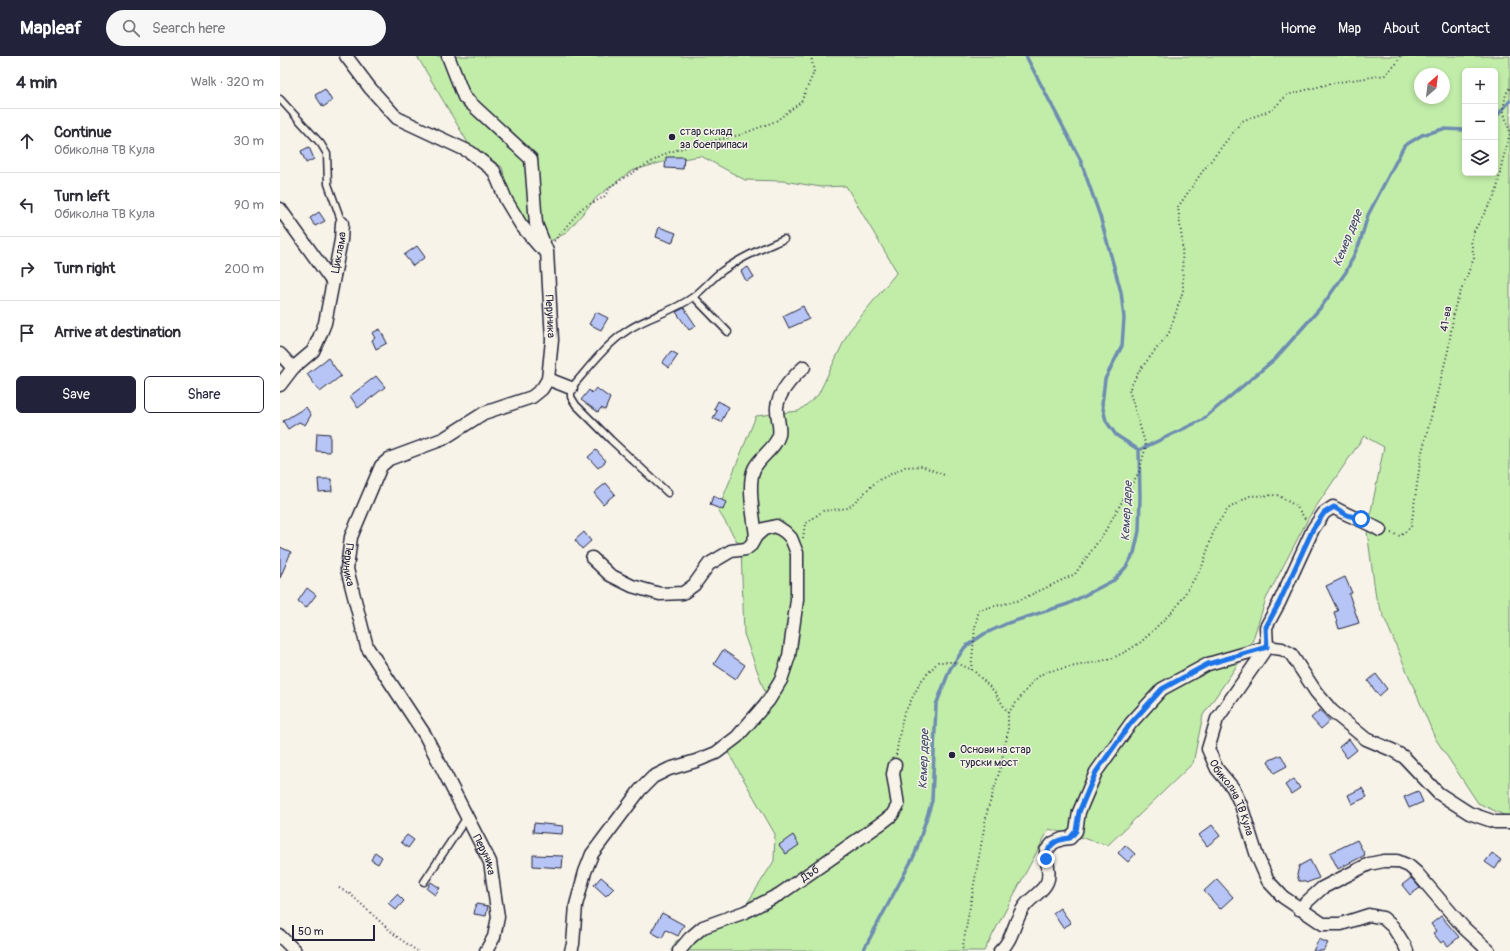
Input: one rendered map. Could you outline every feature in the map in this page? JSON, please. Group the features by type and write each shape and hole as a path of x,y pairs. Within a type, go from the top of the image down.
{"street":[{"path":"346,56 370,88 397,118 470,152 494,171 506,200 520,225 539,246 547,252"},
{"name":"Перуника","path":"448,56 464,97 531,159 536,224 547,252 552,340 548,379 542,389 532,397 484,413 443,439 389,459 381,466 351,537 347,570 367,648 425,735 490,862 498,917 494,937 486,951"},
{"path":"280,209 332,280"},
{"name":"Циклама","path":"280,385 303,358 313,352 325,323 332,280 341,240 342,223"},
{"path":"280,354 293,368"},
{"path":"756,536 751,482 754,469 764,454 773,446 779,434 777,407 782,394 793,378 804,367"},
{"path":"548,379 571,388"},
{"path":"1267,647 1266,627 1279,603 1313,529 1324,513 1334,507 1347,515 1361,519 1380,530"},
{"path":"571,951 573,944 576,905 592,854 640,790 652,777 669,769 716,753 737,737 769,700 781,680 789,656 797,600 797,553 791,538 776,526 764,529 756,536 751,545 746,549 731,551 709,564 694,585 683,593 660,594 632,586 610,575 592,558"},
{"path":"1000,951 1006,945 1022,909 1048,881 1046,851 1054,843 1062,839 1070,838 1076,831 1079,812 1096,772 1131,723 1162,689 1208,664 1267,647 1282,649 1291,654 1316,692 1332,711 1366,739 1404,757 1438,794 1469,813 1495,822 1510,822"},
{"name":"Обиколна ТВ Кула","path":"1267,647 1217,719 1208,749 1217,769 1232,788 1241,805 1257,856 1268,881 1283,897 1323,924 1340,924 1370,915 1384,918 1393,927 1406,946 1407,951"},
{"name":"Дъб","path":"679,951 690,938 703,927 745,912 780,894 892,815 898,805 893,774 895,764"},
{"path":"1299,909 1322,888 1369,864 1397,861 1409,866 1418,873 1464,928 1489,951"},
{"path":"280,936 295,951"}],"lane":[{"name":"Циклама","path":"280,99 321,144 326,154 328,184 342,223"},
{"path":"668,493 576,405 571,397 571,388 627,330 648,318 680,305 694,297 721,272 739,260 784,238"},
{"path":"694,297 728,332"},
{"path":"424,882 467,818"}],"path":[{"path":"547,252 560,232 582,208 604,197 611,186 637,170 667,153 689,146 740,135 776,121 801,102 814,72 811,56"},
{"path":"971,670 975,628 980,610 1020,600 1075,574 1104,533 1139,472 1146,446 1130,390 1139,371 1169,333 1183,291 1182,240 1178,207 1182,201 1242,121 1272,110 1287,95 1311,87 1385,75 1396,64 1400,56"},
{"name":"41-ва","path":"1380,530 1400,536 1411,527 1422,456 1448,351 1455,306 1474,258 1472,241 1474,231 1494,197 1497,189 1510,133 1503,109 1506,94 1510,86"},
{"path":"804,543 805,524 823,511 848,508 877,481 905,467 922,466 944,475"},
{"path":"1008,713 1034,680 1045,672 1110,658 1127,651 1141,642 1175,609 1202,567 1215,527 1228,509 1249,496 1277,495 1296,506 1313,529"},
{"path":"895,764 903,716 921,681 938,662 955,662 971,670 994,691 1008,713 1008,732 999,773 987,812 962,951"},
{"path":"339,888 349,894 396,936 417,951"}],"green space":[{"path":"417,56 1510,56 1510,818 1478,803 1435,738 1376,598 1367,531 1384,447 1364,436 1309,517 1266,599 1251,645 1203,715 1193,763 1108,845 1049,829 984,951 671,951 676,941 741,913 774,861 775,834 725,747 765,692 744,634 741,548 718,510 756,416 799,411 818,395 849,331 897,272 846,186 821,187 783,181 745,180 701,156 663,162 631,171 597,197 566,233 543,245 511,206 502,167 468,143"}],"building":[{"path":"325,89 332,101 323,107 315,95"},
{"path":"309,147 314,159 306,163 301,151"},
{"path":"666,157 684,157 683,169 665,168"},
{"path":"319,212 325,221 315,226 310,218"},
{"path":"659,227 676,233 672,243 656,237"},
{"path":"417,246 425,257 413,266 404,255"},
{"path":"748,267 754,277 746,281 741,271"},
{"path":"803,306 809,319 789,328 783,316"},
{"path":"684,308 696,326 689,330 676,312"},
{"path":"596,312 608,318 601,330 589,324"},
{"path":"380,329 387,343 376,349 372,340 375,338 372,333"},
{"path":"671,351 678,355 669,368 662,363"},
{"path":"328,358 341,376 320,392 307,374"},
{"path":"376,376 385,387 358,408 350,396"},
{"path":"596,388 610,398 605,410 601,408 598,412 581,400 589,390 592,393"},
{"path":"718,401 729,407 721,422 713,418 717,411 714,409"},
{"path":"306,407 311,415 305,425 299,422 288,429 283,421"},
{"path":"317,433 330,434 330,452 316,451"},
{"path":"596,450 606,461 598,468 588,457"},
{"path":"318,479 331,479 332,491 319,492"},
{"path":"606,483 615,494 603,504 594,493"},
{"path":"713,496 726,502 723,510 710,505"},
{"path":"584,532 591,541 582,549 575,540"},
{"path":"280,547 291,552 280,578"},
{"path":"1345,577 1352,593 1349,594 1359,623 1339,629 1334,612 1338,611 1326,586"},
{"path":"307,588 316,595 306,608 298,601"},
{"path":"723,650 745,665 736,679 714,664"},
{"path":"1376,674 1387,689 1379,696 1368,681"},
{"path":"1320,710 1330,721 1321,729 1311,718"},
{"path":"1349,739 1357,750 1347,758 1339,747"},
{"path":"1281,755 1287,766 1274,773 1268,761"},
{"path":"1294,779 1300,788 1291,794 1285,785"},
{"path":"1362,788 1367,797 1352,804 1348,795"},
{"path":"1418,791 1423,802 1409,808 1404,797"},
{"path":"534,823 563,826 562,834 533,832"},
{"path":"1212,825 1220,836 1207,846 1199,835"},
{"path":"407,835 414,840 408,848 401,842"},
{"path":"793,835 799,845 786,854 779,845"},
{"path":"1357,840 1365,855 1338,869 1330,853"},
{"path":"1125,845 1135,854 1128,862 1118,853"},
{"path":"375,852 382,857 378,864 371,860"},
{"path":"1492,853 1501,860 1495,869 1485,862"},
{"path":"533,855 563,856 562,868 533,866"},
{"path":"1310,860 1319,878 1306,883 1304,881 1299,881 1297,875 1299,866"},
{"path":"601,877 614,888 606,896 594,885"},
{"path":"1411,878 1420,888 1410,895 1402,885"},
{"path":"1217,879 1233,897 1220,909 1204,891"},
{"path":"431,882 440,888 435,895 427,889"},
{"path":"397,894 404,901 396,910 388,903"},
{"path":"476,904 488,906 486,916 474,914"},
{"path":"1060,908 1071,923 1063,928 1053,913"},
{"path":"662,913 684,925 678,936 666,930 662,938 651,932"},
{"path":"1441,916 1459,937 1448,946 1444,941 1441,943 1433,933 1436,931 1431,924"},
{"path":"1319,939 1328,943 1323,951 1313,951"}],"waterway":[{"path":"1026,56 1080,159 1100,216 1121,292 1124,318 1122,346 1105,379 1102,404 1106,421 1116,435 1139,450"},
{"name":"Кемер дере","path":"1498,115 1510,101"},
{"name":"Кемер дере","path":"863,951 915,854 932,801 936,705 950,669 965,647 984,634 1008,623 1068,604 1114,580 1126,567 1134,553 1139,531 1139,450 1202,420 1275,359 1322,306 1346,272 1360,242 1368,215 1404,146 1422,135 1443,129 1462,130"}],"place":[{"name":"стар склад за боеприпаси","path":"672,137"},
{"name":"Основи на стар турски мост","path":"952,755"}],"route":[{"path":"1046,859 1046,851 1054,843 1062,839 1070,838 1076,831 1079,812 1096,772 1131,723 1162,689 1208,664 1267,647 1266,627 1279,603 1313,529 1324,513 1334,507 1347,515 1361,519"}]}
